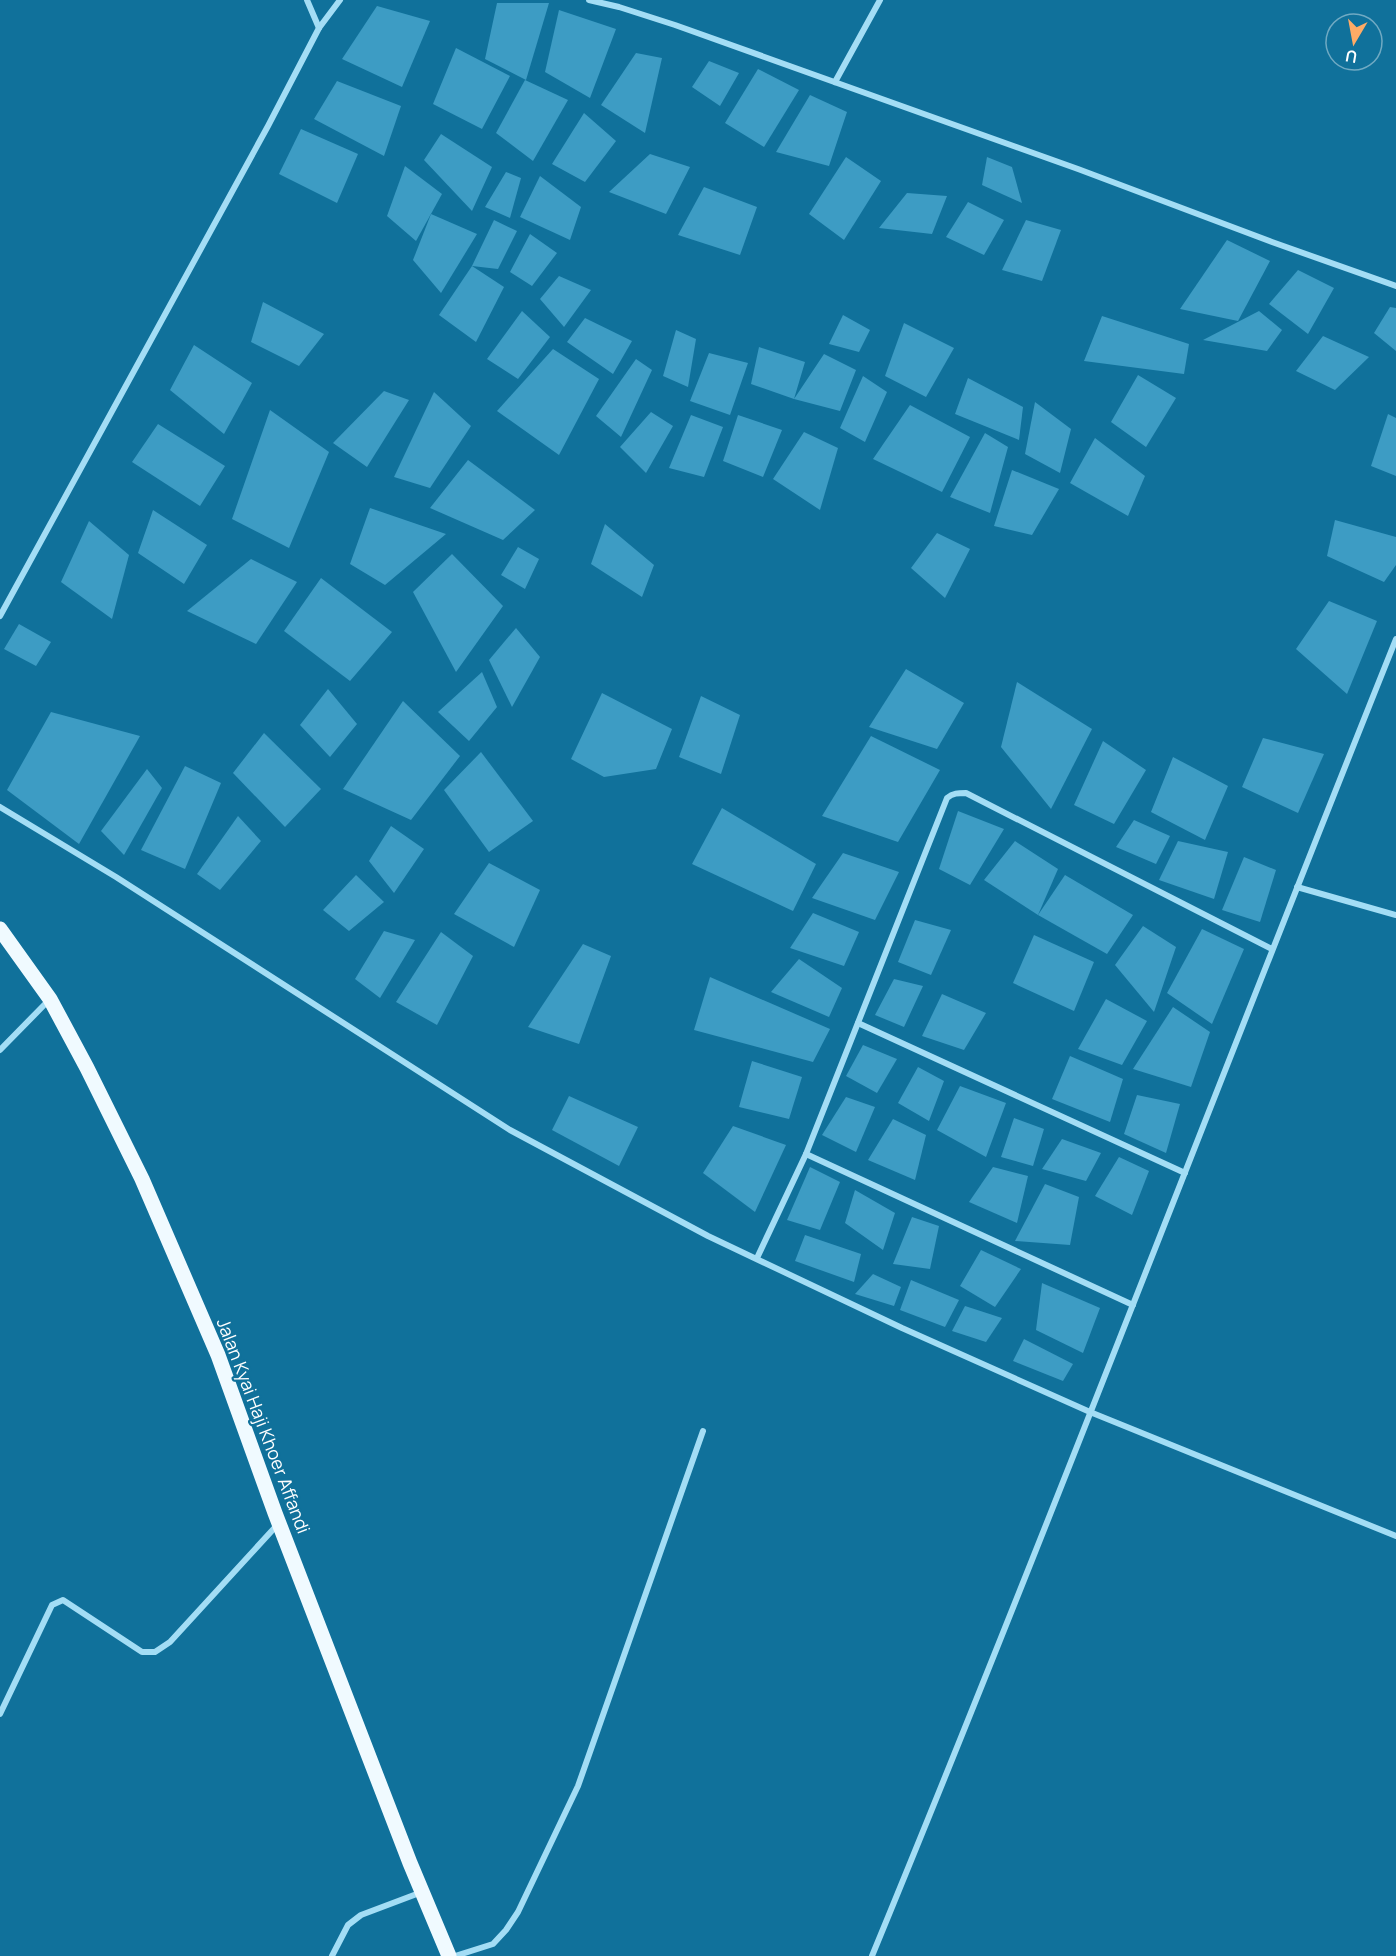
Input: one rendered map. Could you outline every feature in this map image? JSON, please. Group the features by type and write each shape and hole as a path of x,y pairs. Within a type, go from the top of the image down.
{"main road":[{"name":"Jalan Kyai Haji Khoer Affandi","path":"0,929 50,999 142,1179 218,1355 279,1523 449,1956"}],"street":[{"path":"307,0 319,28"},
{"path":"0,616 268,126 319,28 340,0"},
{"path":"589,0 619,7 835,82 1396,286"},
{"path":"619,7 622,0"},
{"path":"835,82 880,0"},
{"path":"872,1956 1133,1305 1396,639"},
{"path":"757,1258 806,1154 947,798 957,793 966,793 1272,949"},
{"path":"0,807 116,877 510,1130 708,1236 902,1328 1090,1412 1396,1536"},
{"path":"1297,886 1396,915"},
{"path":"0,1050 50,999"},
{"path":"858,1023 1185,1173"},
{"path":"806,1154 1133,1305"},
{"path":"455,1956 493,1944 506,1930 518,1912 578,1786 703,1431"},
{"path":"0,1714 13,1691 52,1605 63,1600 142,1652 155,1652 170,1642 279,1523"},
{"path":"332,1956 353,1920 422,1892"}],"building":[{"path":"497,3 549,3 526,80 485,59"},
{"path":"377,6 430,21 402,87 342,59"},
{"path":"559,10 616,29 590,98 545,72"},
{"path":"456,48 510,76 482,129 433,104"},
{"path":"636,53 662,58 645,133 601,105"},
{"path":"709,61 739,73 720,106 692,87"},
{"path":"758,69 799,90 764,147 725,123"},
{"path":"525,80 568,100 533,161 496,133"},
{"path":"337,81 401,106 384,156 314,119"},
{"path":"810,95 847,112 829,166 776,152"},
{"path":"584,113 616,141 585,182 552,164"},
{"path":"301,129 358,154 337,203 279,174"},
{"path":"441,134 492,167 472,211 424,160"},
{"path":"650,154 690,167 666,214 609,192"},
{"path":"846,157 881,181 844,240 809,214"},
{"path":"987,157 1012,167 1022,203 982,185"},
{"path":"405,166 442,194 416,241 387,216"},
{"path":"506,172 521,178 510,218 485,207"},
{"path":"540,176 581,207 570,240 520,217"},
{"path":"704,187 757,207 740,255 678,235"},
{"path":"907,193 947,196 932,234 879,228"},
{"path":"968,202 1004,220 984,255 946,237"},
{"path":"431,214 477,234 441,293 413,260"},
{"path":"494,220 517,231 498,269 472,266"},
{"path":"1026,220 1061,230 1042,281 1002,270"},
{"path":"530,234 557,253 532,286 510,272"},
{"path":"1227,240 1270,261 1238,321 1180,309"},
{"path":"472,266 504,287 476,342 439,315"},
{"path":"1298,270 1334,288 1308,334 1269,304"},
{"path":"559,276 591,290 564,327 540,299"},
{"path":"263,302 324,334 299,366 251,342"},
{"path":"1390,307 1396,308 1396,351 1374,333"},
{"path":"522,311 550,337 518,379 487,359"},
{"path":"1259,311 1282,330 1267,351 1203,340"},
{"path":"843,315 870,330 859,352 829,344"},
{"path":"1102,316 1189,344 1184,374 1084,361"},
{"path":"585,318 632,341 613,374 567,342"},
{"path":"904,323 954,348 926,397 885,376"},
{"path":"676,330 696,339 688,387 663,376"},
{"path":"1323,336 1369,357 1335,390 1296,371"},
{"path":"194,345 252,383 224,434 170,390"},
{"path":"759,347 805,362 794,399 751,384"},
{"path":"553,349 599,379 559,455 497,411"},
{"path":"709,353 748,363 730,415 690,401"},
{"path":"824,354 856,370 840,411 794,399"},
{"path":"636,359 652,370 621,437 596,416"},
{"path":"1138,375 1176,398 1146,447 1111,422"},
{"path":"863,376 887,392 865,442 840,428"},
{"path":"968,378 1023,407 1019,440 955,414"},
{"path":"384,391 409,400 367,467 333,443"},
{"path":"434,392 471,426 430,488 394,477"},
{"path":"1035,402 1071,429 1060,473 1025,454"},
{"path":"910,405 970,437 942,492 873,459"},
{"path":"270,410 329,452 289,548 232,519"},
{"path":"651,412 673,426 646,473 620,447"},
{"path":"1388,414 1396,418 1396,476 1371,466"},
{"path":"691,415 723,427 704,477 669,468"},
{"path":"738,415 782,430 763,477 723,461"},
{"path":"158,424 225,466 200,506 132,462"},
{"path":"804,432 838,448 820,510 773,479"},
{"path":"985,433 1008,447 990,513 950,497"},
{"path":"1095,438 1145,476 1128,516 1070,483"},
{"path":"468,460 535,510 503,540 430,508"},
{"path":"1012,470 1059,489 1032,535 994,526"},
{"path":"370,508 446,534 385,585 350,564"},
{"path":"153,510 207,545 184,584 138,553"},
{"path":"1335,520 1396,537 1396,565 1384,582 1327,556"},
{"path":"89,521 129,555 112,619 61,582"},
{"path":"605,524 654,565 642,597 591,564"},
{"path":"937,533 970,549 945,598 911,568"},
{"path":"518,547 539,559 525,589 501,575"},
{"path":"452,554 503,606 456,672 413,592"},
{"path":"251,559 297,582 256,644 187,611"},
{"path":"321,578 392,632 350,681 284,631"},
{"path":"1329,601 1377,621 1347,694 1296,649"},
{"path":"19,624 51,642 36,666 4,649"},
{"path":"516,628 540,657 512,707 489,660"},
{"path":"906,669 964,703 937,749 869,727"},
{"path":"482,672 497,707 469,741 438,712"},
{"path":"1017,682 1092,729 1051,809 1001,747"},
{"path":"328,689 357,724 330,757 300,725"},
{"path":"602,693 672,729 656,769 604,777 571,759"},
{"path":"701,696 740,715 721,774 679,757"},
{"path":"403,701 460,756 411,820 343,789"},
{"path":"51,712 140,736 79,844 7,790"},
{"path":"264,733 321,789 285,827 233,773"},
{"path":"871,736 940,770 898,842 822,816"},
{"path":"1263,738 1324,754 1298,813 1242,787"},
{"path":"1103,741 1146,770 1114,824 1074,805"},
{"path":"481,752 533,821 489,852 444,790"},
{"path":"1173,757 1228,786 1205,840 1151,812"},
{"path":"185,766 221,783 185,869 141,850"},
{"path":"147,769 162,788 124,855 101,831"},
{"path":"722,808 816,864 793,911 692,864"},
{"path":"958,811 1004,829 970,885 939,869"},
{"path":"238,816 261,841 220,890 197,874"},
{"path":"1134,820 1170,836 1156,864 1116,847"},
{"path":"391,826 424,849 394,893 369,861"},
{"path":"1015,841 1058,869 1038,915 984,880"},
{"path":"1178,841 1228,852 1214,899 1159,880"},
{"path":"843,853 899,872 875,920 812,898"},
{"path":"1244,857 1276,870 1260,922 1222,910"},
{"path":"489,863 540,890 514,947 454,914"},
{"path":"356,875 384,902 349,931 323,910"},
{"path":"1065,875 1133,915 1107,954 1038,915"},
{"path":"813,913 859,932 844,966 790,948"},
{"path":"915,920 951,930 931,975 898,962"},
{"path":"1143,926 1176,947 1154,1012 1115,965"},
{"path":"1202,929 1244,949 1212,1024 1167,993"},
{"path":"384,931 415,940 380,998 355,979"},
{"path":"441,932 473,956 437,1025 396,1002"},
{"path":"1034,935 1094,962 1074,1011 1013,983"},
{"path":"583,944 611,956 579,1044 528,1027"},
{"path":"799,959 842,988 829,1017 771,992"},
{"path":"710,977 830,1029 813,1062 694,1030"},
{"path":"894,979 923,986 904,1027 875,1015"},
{"path":"942,994 986,1013 964,1050 922,1036"},
{"path":"1106,999 1147,1021 1122,1065 1078,1049"},
{"path":"1173,1007 1210,1032 1191,1087 1133,1069"},
{"path":"863,1045 897,1059 877,1093 846,1076"},
{"path":"1070,1056 1123,1079 1110,1122 1052,1099"},
{"path":"752,1061 802,1077 789,1119 739,1107"},
{"path":"918,1067 944,1081 929,1121 898,1103"},
{"path":"960,1086 1006,1103 986,1157 937,1130"},
{"path":"1137,1095 1180,1104 1166,1153 1124,1134"},
{"path":"569,1096 638,1127 619,1166 552,1130"},
{"path":"846,1097 875,1107 856,1152 822,1135"},
{"path":"1014,1118 1044,1129 1033,1166 1001,1157"},
{"path":"893,1119 926,1135 915,1180 868,1160"},
{"path":"733,1126 786,1145 755,1212 703,1173"},
{"path":"1062,1139 1101,1153 1086,1181 1042,1169"},
{"path":"1119,1157 1149,1171 1132,1215 1095,1196"},
{"path":"810,1167 840,1182 820,1230 787,1220"},
{"path":"993,1167 1028,1176 1017,1223 969,1202"},
{"path":"1045,1184 1079,1197 1070,1245 1015,1241"},
{"path":"855,1190 895,1213 883,1250 845,1223"},
{"path":"912,1217 939,1226 930,1269 893,1264"},
{"path":"805,1235 861,1254 854,1282 795,1261"},
{"path":"981,1250 1021,1269 995,1307 960,1286"},
{"path":"873,1274 901,1287 894,1306 855,1294"},
{"path":"911,1280 959,1300 945,1327 900,1310"},
{"path":"1042,1283 1100,1308 1083,1353 1036,1330"},
{"path":"965,1306 1002,1318 986,1342 952,1331"},
{"path":"1024,1339 1073,1364 1063,1381 1013,1361"}]}
